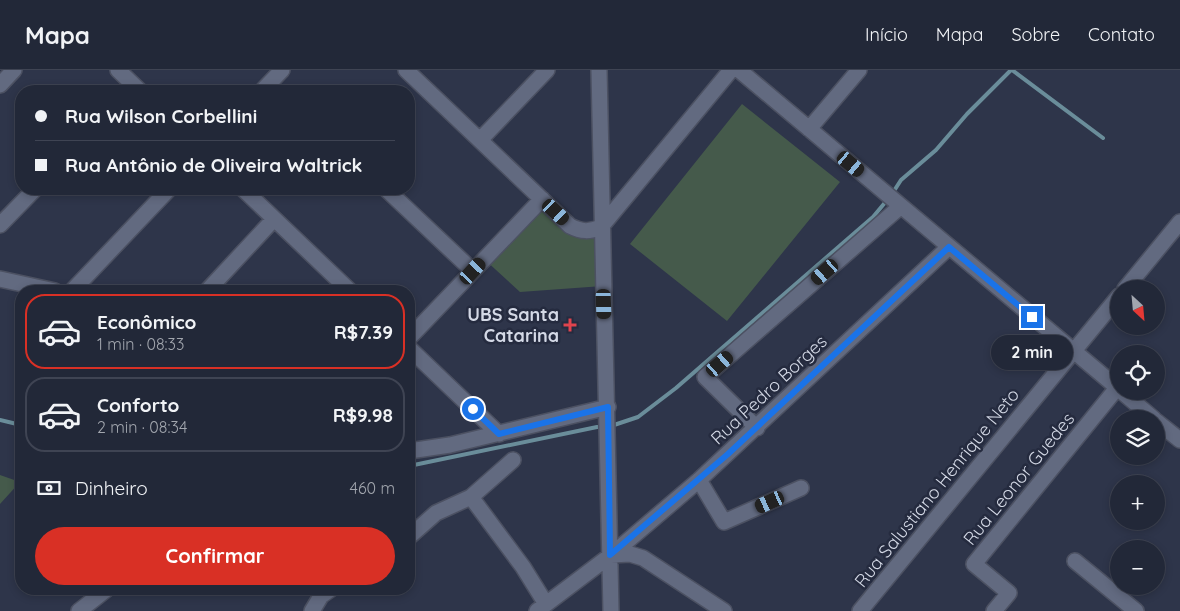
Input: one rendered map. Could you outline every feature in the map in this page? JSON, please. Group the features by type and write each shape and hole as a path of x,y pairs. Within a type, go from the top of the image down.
{"street":[{"path":"0,85 14,70"},
{"path":"118,70 131,85"},
{"path":"274,85 282,70"},
{"path":"480,140 547,70"},
{"path":"599,70 601,227 608,412 612,611"},
{"path":"410,71 570,226 580,231 590,231 601,227 731,70"},
{"path":"739,70 1110,383"},
{"path":"809,129 859,70"},
{"path":"0,225 29,195"},
{"path":"78,285 163,195"},
{"path":"248,195 344,285"},
{"path":"392,195 473,271"},
{"path":"415,332 542,199"},
{"path":"757,428 705,377 897,203"},
{"path":"213,285 274,219"},
{"path":"1132,280 1180,222"},
{"name":"Rua Pedro Borges","path":"541,608 610,555 699,480 757,428 949,247"},
{"path":"0,279 28,285"},
{"name":"Rua Salustiano Henrique Neto","path":"860,611 1110,307"},
{"path":"415,354 499,434"},
{"name":"Rua Leonor Guedes","path":"994,611 1009,593 974,564 1111,400"},
{"path":"1131,400 1143,410"},
{"path":"415,450 450,445 608,412"},
{"path":"1165,428 1180,440"},
{"path":"415,531 436,512 471,497 513,460"},
{"path":"699,480 724,522 801,488"},
{"path":"471,497 518,561 541,608"},
{"path":"610,555 630,554 643,558 724,611"},
{"path":"1075,561 1136,611"},
{"path":"79,611 99,595"},
{"path":"312,611 322,595"}],"green space":[{"path":"742,104 840,182 727,321 630,244"},
{"path":"542,199 570,226 601,227 603,286 520,292 484,259"},
{"path":"0,475 15,480 15,488 0,504"}],"waterway":[{"path":"892,194 901,180 936,150 967,114 1011,70"},
{"path":"1012,70 1103,138"},
{"path":"611,426 638,417 676,388 873,217 888,199"},
{"path":"0,420 15,424"},
{"path":"415,465 604,427"}],"place":[{"name":"UBS Santa Catarina","path":"570,325"}],"route":[{"path":"473,409 499,434 608,407 610,555 757,428 949,247 1032,317"}]}
